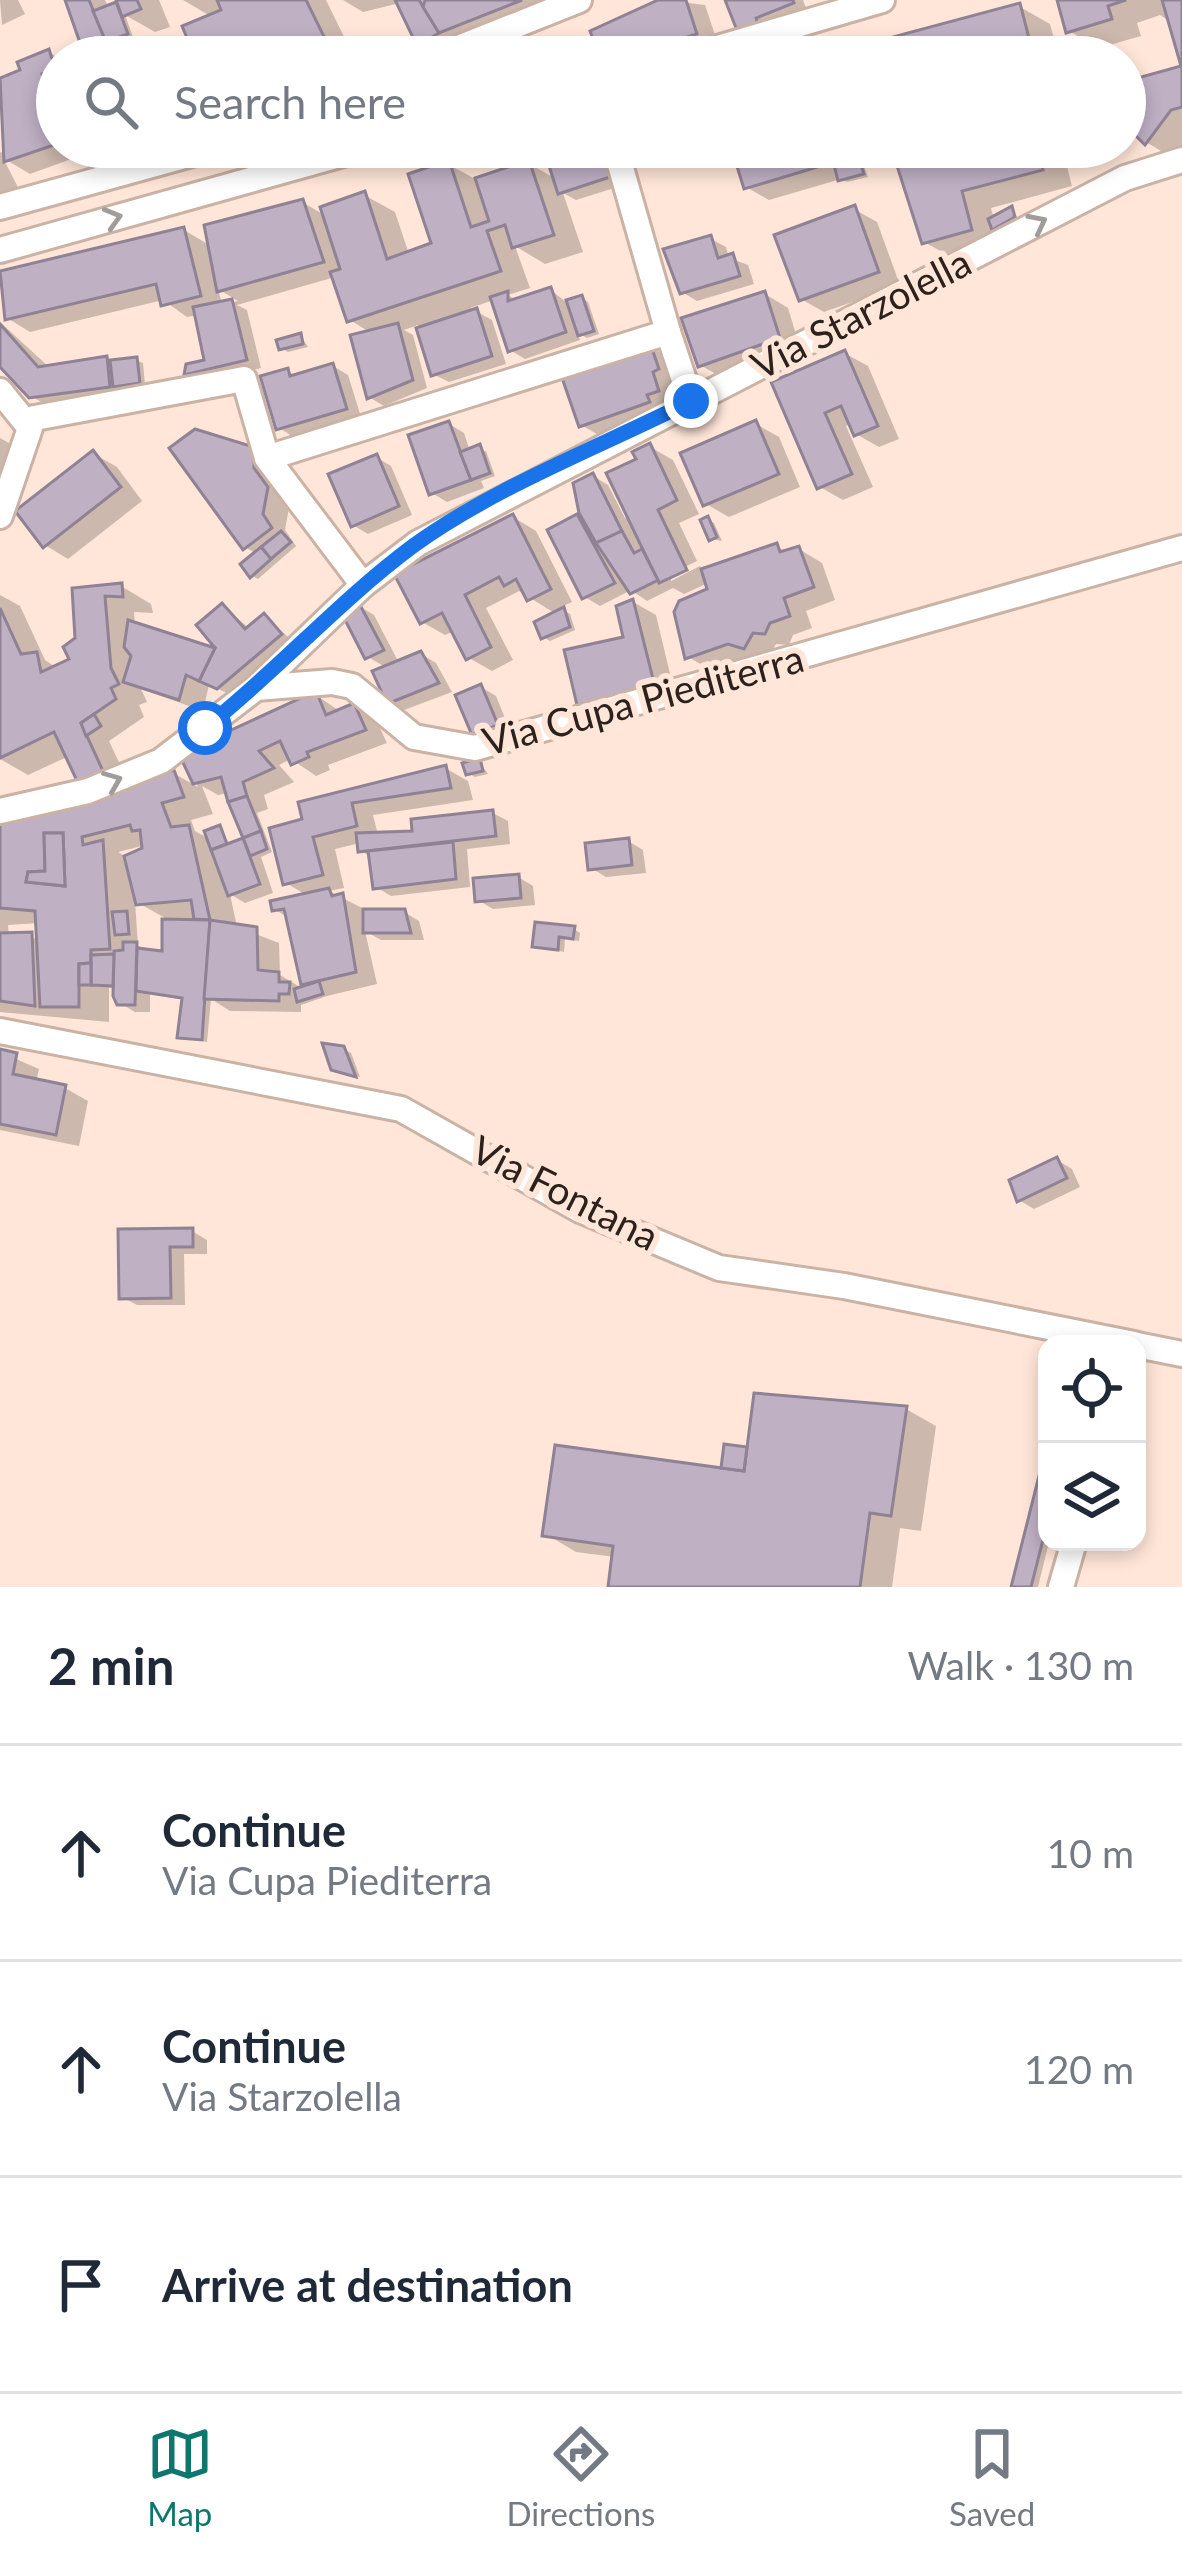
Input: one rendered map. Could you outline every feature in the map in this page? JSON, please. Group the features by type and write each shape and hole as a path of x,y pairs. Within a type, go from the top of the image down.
{"street":[{"path":"489,36 579,0"},
{"path":"759,36 882,0"},
{"name":"Via Starzolella","path":"256,688 363,585 418,543 1126,178 1182,160"},
{"path":"0,207 141,168"},
{"path":"0,250 293,168"},
{"path":"621,168 691,401"},
{"path":"268,458 668,332"},
{"path":"24,419 244,379 268,458 363,585"},
{"path":"0,391 30,428 0,516"},
{"name":"Via Cupa Piediterra","path":"256,688 332,682 352,686 414,737 475,748 1182,548"},
{"path":"0,811 88,791 161,761 256,688"},
{"name":"Via Fontana","path":"0,1031 401,1109 580,1210 719,1268 844,1286 1079,1335"},
{"name":"Via Fontana","path":"1146,1348 1182,1354"},
{"path":"1061,1587 1071,1551"}],"building":[{"path":"65,0 89,0 104,36 78,36"},
{"path":"116,0 137,0 141,9 122,17"},
{"path":"217,0 306,0 324,36 186,36 182,26 221,10"},
{"path":"395,0 419,0 439,33 412,36"},
{"path":"425,0 522,0 439,33 423,7"},
{"path":"658,0 686,0 697,34 592,36 590,31"},
{"path":"725,0 794,3 756,18 759,26 738,33"},
{"path":"1057,0 1126,0 1108,6 1112,19 1066,33"},
{"path":"1162,0 1182,0 1182,107 1171,110 1146,144 1146,76 1181,66"},
{"path":"116,2 128,34 103,36 93,11"},
{"path":"1020,3 1028,36 897,36"},
{"path":"36,54 36,151 4,162 0,78 20,70 17,62"},
{"path":"90,168 118,168 93,175"},
{"path":"452,168 471,227 489,221 475,178 505,168 532,168 554,235 512,248 505,225 487,231 501,271 347,322 330,272 340,269 320,207 365,191 387,259 431,243 408,174"},
{"path":"550,168 607,168 610,177 558,194"},
{"path":"738,168 814,168 744,189"},
{"path":"835,168 862,168 864,174 838,181"},
{"path":"898,168 1042,168 962,191 972,230 922,244"},
{"path":"303,199 324,262 217,292 204,225"},
{"path":"855,205 879,272 799,301 774,235"},
{"path":"1012,206 1015,217 992,230 988,219"},
{"path":"184,227 201,296 161,306 156,284 5,320 0,271"},
{"path":"711,235 718,258 733,253 740,276 680,294 663,249"},
{"path":"551,287 566,332 508,352 490,297 508,291 508,301"},
{"path":"765,291 780,338 698,367 681,318"},
{"path":"582,295 594,331 578,336 566,300"},
{"path":"232,299 247,360 184,375 186,364 204,360 193,307"},
{"path":"477,308 492,356 431,376 416,328"},
{"path":"398,323 413,380 367,399 350,335"},
{"path":"0,324 38,367 107,356 110,387 29,398 0,367"},
{"path":"301,333 303,344 279,350 276,340"},
{"path":"650,343 659,369 653,372 659,391 647,395 650,402 579,427 561,375"},
{"path":"845,350 878,426 854,436 841,406 825,413 852,474 817,489 771,382"},
{"path":"137,357 140,383 113,387 110,360"},
{"path":"333,363 347,409 276,430 260,376 288,368 290,376"},
{"path":"756,420 779,474 703,506 680,453"},
{"path":"449,421 471,480 429,495 408,435"},
{"path":"195,429 254,447 254,468 268,487 263,514 272,528 243,550 169,448"},
{"path":"650,443 677,500 658,510 687,570 659,583 606,473 636,459 632,452"},
{"path":"480,444 490,473 471,480 460,452"},
{"path":"93,450 121,487 43,548 15,511"},
{"path":"377,454 399,506 351,527 328,474"},
{"path":"593,473 622,531 596,543 579,513 573,483"},
{"path":"513,514 551,589 527,601 516,579 504,586 499,577 465,595 491,647 466,660 442,613 420,624 394,574"},
{"path":"577,514 615,583 582,599 547,530"},
{"path":"708,516 717,537 709,541 700,520"},
{"path":"281,531 291,542 271,559 261,547"},
{"path":"622,531 634,553 642,549 658,580 630,594 596,543"},
{"path":"777,543 780,552 799,546 814,587 784,598 790,616 770,623 765,634 753,633 744,649 728,644 685,659 674,612 679,601 707,589 701,569"},
{"path":"261,547 271,559 250,578 240,564"},
{"path":"122,583 123,597 105,596 111,668 119,684 111,688 116,699 81,723 103,771 78,783 54,732 0,758 0,608 21,654 37,652 41,672 69,659 63,647 75,638 72,588"},
{"path":"633,599 655,687 577,705 564,650 623,637 616,606"},
{"path":"222,603 245,629 264,613 282,634 217,689 199,681 215,648 196,625"},
{"path":"359,603 384,650 365,659 343,616"},
{"path":"564,607 570,627 541,639 534,622"},
{"path":"128,620 215,648 199,681 186,675 179,700 123,682 131,656 124,647"},
{"path":"421,651 439,683 387,704 372,671"},
{"path":"481,684 498,725 472,735 455,695"},
{"path":"316,691 326,715 354,703 366,730 307,752 309,757 291,765 280,741 259,751 274,768 243,782 247,796 228,802 221,777 193,784 179,754"},
{"path":"94,714 101,726 86,736 81,723"},
{"path":"480,758 483,771 466,775 462,763"},
{"path":"446,765 451,788 352,803 357,826 313,837 323,875 283,885 269,828 302,819 298,802"},
{"path":"174,770 184,797 162,803 171,827 189,825 210,920 194,919 191,900 136,905 124,856 142,848 140,830 132,831 130,825 82,837 83,845 103,840 110,949 91,950 91,963 79,964 79,1007 40,1007 35,911 0,908 0,817","holes":["44,833 63,833 65,886 26,882 28,872 45,871"]},
{"path":"247,796 261,831 243,838 228,802"},
{"path":"493,810 496,836 358,852 356,833 412,831 411,819"},
{"path":"220,825 227,844 211,850 204,831"},
{"path":"261,831 267,849 250,856 243,838"},
{"path":"44,833 63,833 65,886 26,882 28,872 45,871"},
{"path":"243,838 260,884 228,896 211,850"},
{"path":"629,838 632,865 588,870 585,843"},
{"path":"453,842 456,879 373,889 368,851"},
{"path":"519,874 521,898 475,902 473,878"},
{"path":"329,888 332,896 343,893 356,972 301,985 284,909 272,911 270,901"},
{"path":"363,909 405,909 411,933 363,933"},
{"path":"127,911 129,934 115,935 112,912"},
{"path":"162,919 210,920 202,1040 177,1038 182,998 136,991 137,948 162,951"},
{"path":"210,920 257,927 258,970 279,972 279,982 290,982 289,994 279,994 279,1001 204,999"},
{"path":"535,922 575,926 573,939 559,937 558,950 532,947"},
{"path":"32,932 35,1006 0,1001 0,933"},
{"path":"123,942 137,942 135,1005 117,1005 113,996 114,951 123,950"},
{"path":"114,954 113,986 91,985 91,955"},
{"path":"91,963 91,985 79,985 79,964"},
{"path":"319,981 323,994 297,1002 294,989"},
{"path":"322,1043 344,1046 356,1077 331,1070"},
{"path":"0,1049 17,1053 13,1074 66,1085 56,1135 0,1124"},
{"path":"1057,1157 1067,1178 1017,1202 1009,1180"},
{"path":"193,1228 193,1247 170,1247 171,1298 119,1299 118,1229"},
{"path":"754,1393 907,1406 891,1516 870,1513 860,1587 608,1587 613,1546 542,1536 555,1445 744,1471"},
{"path":"724,1444 747,1447 744,1471 721,1468"},
{"path":"1038,1480 1040,1551 1031,1587 1011,1587"}],"route":[{"path":"205,728 256,688 363,585 418,543 691,401"}]}
